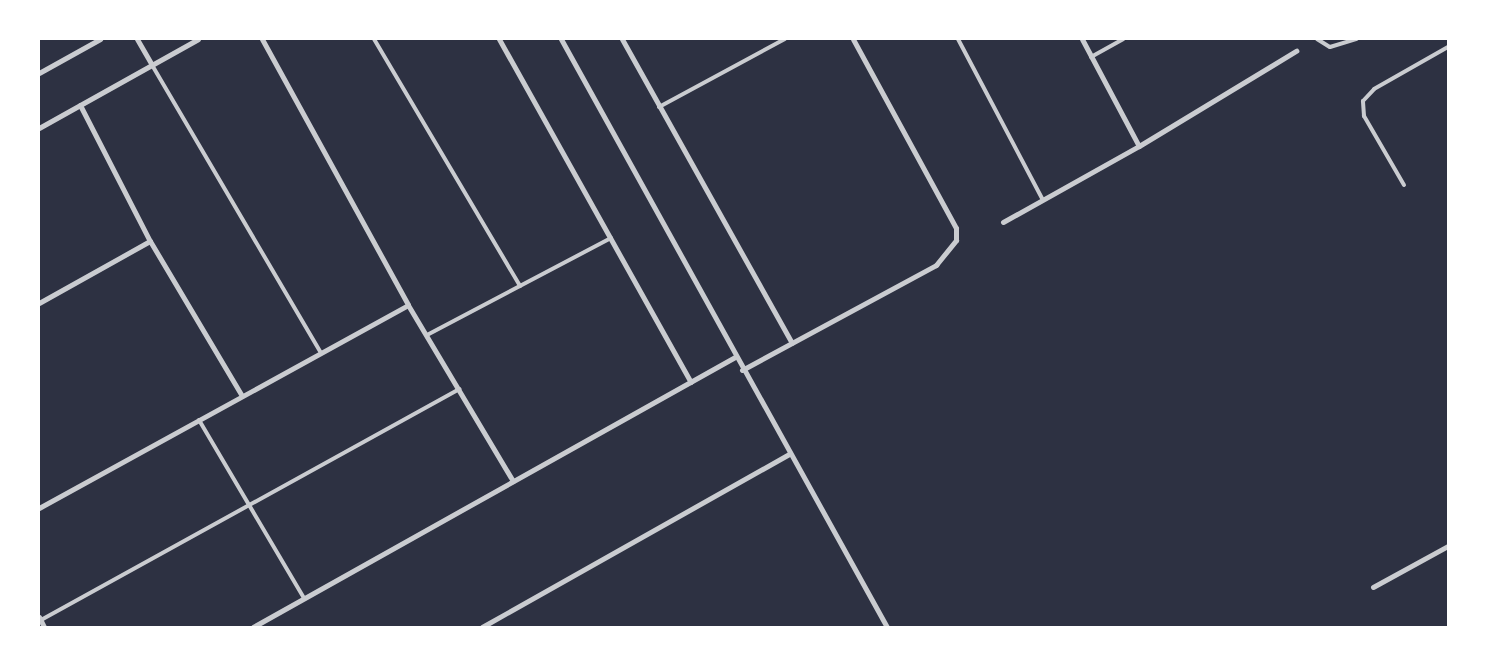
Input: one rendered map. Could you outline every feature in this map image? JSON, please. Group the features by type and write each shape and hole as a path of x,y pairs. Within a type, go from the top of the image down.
{"street":[{"path":"39,73 100,39"},
{"path":"137,39 152,65"},
{"path":"39,128 198,39"},
{"path":"262,39 408,305 514,481"},
{"path":"499,39 691,382"},
{"path":"561,39 742,370 887,627"},
{"path":"622,39 792,343"},
{"path":"742,370 936,265 956,240 956,228 853,39"},
{"path":"1082,39 1139,146"},
{"path":"1003,222 1139,146 1296,51"},
{"path":"80,105 150,240 242,396"},
{"path":"39,303 150,240"},
{"path":"39,508 408,305"},
{"path":"253,627 735,357"},
{"path":"482,627 790,454"},
{"path":"1373,587 1448,546"},
{"path":"40,619 44,627"}],"lane":[{"path":"374,39 520,286"},
{"path":"659,107 785,39"},
{"path":"958,39 1043,200"},
{"path":"1092,57 1123,39"},
{"path":"1317,39 1330,47 1357,39"},
{"path":"1404,184 1364,116 1363,101 1374,89 1448,47"},
{"path":"152,65 321,353"},
{"path":"427,335 611,238"},
{"path":"40,619 460,390"},
{"path":"199,420 304,598"}]}
